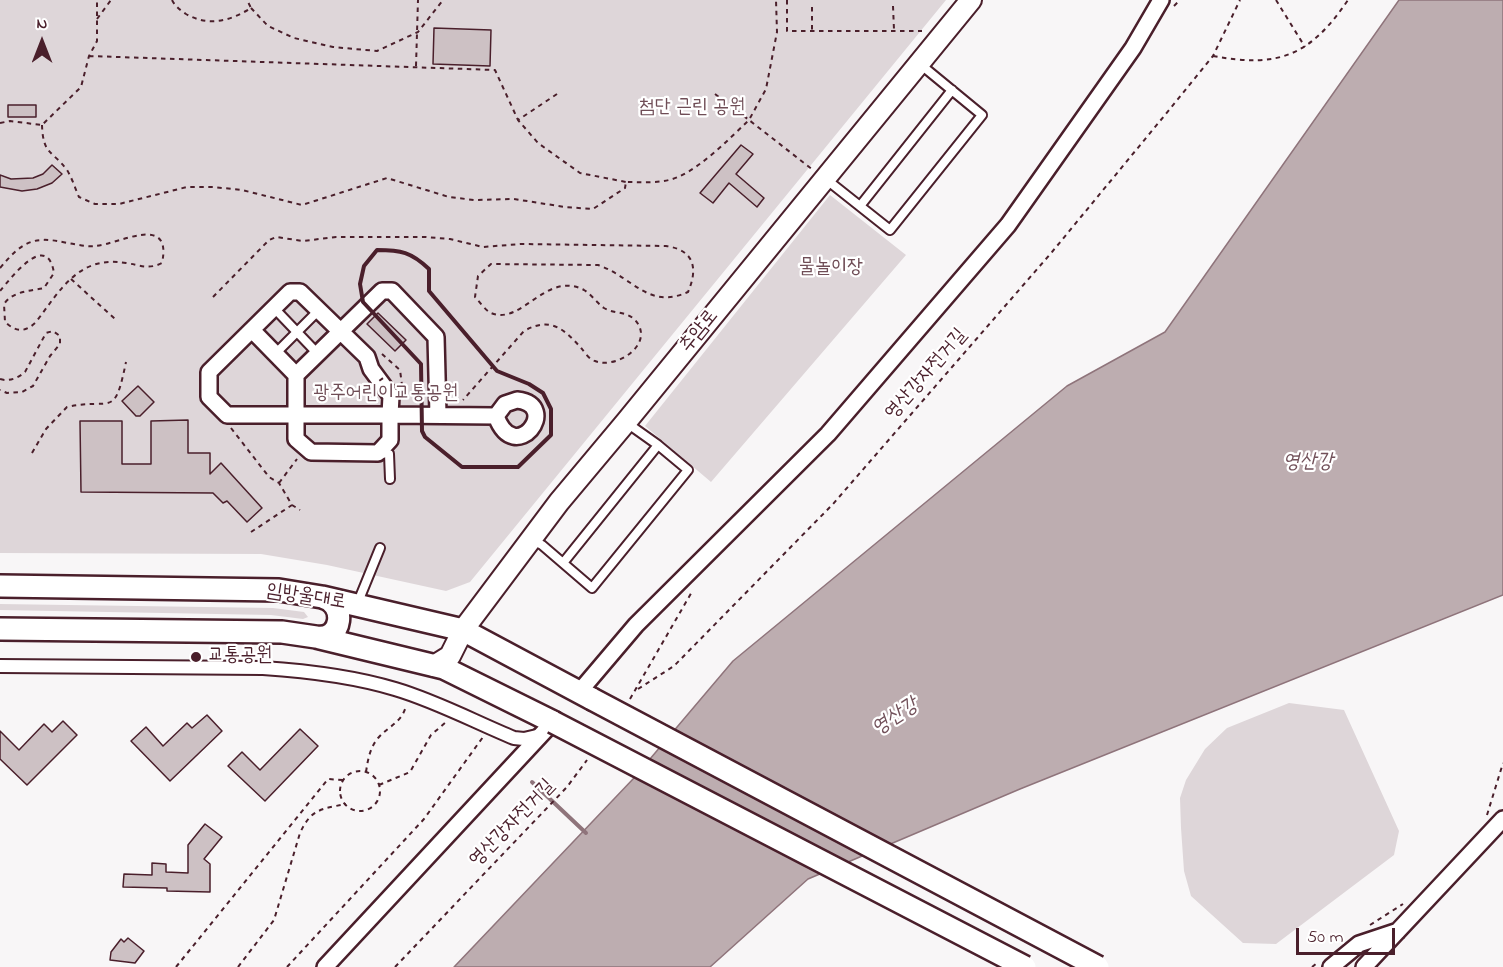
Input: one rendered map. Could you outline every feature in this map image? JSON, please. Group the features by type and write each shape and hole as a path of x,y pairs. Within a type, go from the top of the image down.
{"main road":[{"name":"임방울대로","path":"0,586 279,590 322,597 462,630 1098,967"},
{"path":"316,637 328,636 338,627 337,607 333,602 322,597"},
{"name":"임방울대로","path":"0,628 282,632 316,637 444,668 547,729 1025,967"}],"street":[{"name":"추암로","path":"434,666 450,656 462,630 530,539 567,491 626,422 820,175 971,0"},
{"path":"586,695 636,625 828,434 1008,225 1133,48 1161,0"},
{"path":"297,375 382,291 392,291 436,337 437,408"},
{"path":"252,330 297,375 297,415 296,439 311,452 378,453 390,440 390,415 391,396 371,369 367,357 300,292 290,292 209,372 209,397 227,415 297,415 390,415 437,408 496,416"},
{"path":"0,666 264,668 303,671 346,677 410,694 514,738 524,739 547,729"},
{"path":"325,967 547,729"},
{"path":"1364,967 1503,819"},
{"path":"1325,964 1359,944 1400,930"}],"lane":[{"path":"820,175 890,230 982,115 918,63"},
{"path":"860,206 952,90"},
{"path":"274,308 318,354"},
{"path":"276,353 318,311"},
{"path":"530,539 542,545 592,588 688,470 626,422"},
{"path":"563,563 658,445"},
{"path":"378,453 389,454 390,479"},
{"path":"357,605 380,548"}],"path":[{"path":"97,0 97,41 89,56 81,87 42,125 42,141 46,150 67,170 79,197 95,204 119,204 187,187 242,190 302,204 387,178 449,197 474,200 514,199 593,209 625,189 626,182"},
{"path":"97,20 111,0"},
{"path":"172,0 181,10 194,18 216,23 233,18 251,8"},
{"path":"247,0 251,8 268,26 294,38 333,47 377,51 418,32 443,0"},
{"path":"416,68 418,0"},
{"path":"89,56 495,70 518,120 538,143 580,173 626,182 662,181 679,176 727,141 749,120 766,89 777,32 776,0"},
{"path":"786,0 787,32 922,31"},
{"name":"영산강자전거길","path":"638,689 674,666 833,504 1052,252 1213,56 1240,0"},
{"path":"1276,0 1305,47"},
{"path":"1213,56 1238,61 1271,61 1305,47 1333,22 1348,0"},
{"path":"893,6 894,31"},
{"path":"812,7 812,31"},
{"path":"518,120 558,94"},
{"path":"715,94 820,175"},
{"path":"0,123 10,121 42,125"},
{"path":"0,268 20,246 32,240 45,238 95,246 143,234 155,237 162,242 165,250 162,263 154,267 145,268 108,261 90,264 78,271 30,328 20,331 12,329 5,322 4,304 8,298 17,293 44,288 54,273 52,264 44,256 37,255 25,262 0,291"},
{"path":"213,297 269,240 276,237 303,241 336,237 425,237 450,239 483,247 521,244 666,246 676,247 687,253 694,268 691,286 688,292 668,298 658,298 647,294 612,270 598,265 491,264 478,276 475,297 490,312 500,315 509,313 552,288 563,285 574,286 585,291 604,309 625,313 634,319 640,329 639,344 629,356 618,361 610,363 594,361 561,328 555,325 534,325 524,331 464,400 437,408"},
{"path":"71,279 115,319"},
{"path":"0,379 10,380 25,372 46,333 53,332 60,336 60,344 38,374 33,386 22,392 7,393 0,390"},
{"path":"32,453 46,429 67,407 111,404 121,385 126,362"},
{"path":"372,386 386,376"},
{"path":"227,423 269,477 279,483 292,505 300,510"},
{"path":"279,483 298,457 311,452"},
{"path":"251,532 292,505"},
{"name":"영산강자전거길","path":"625,707 638,689 696,584"},
{"path":"366,772 369,752 379,736 397,723 405,711 410,694"},
{"path":"379,785 410,772 431,735 456,714"},
{"path":"287,967 424,819 482,741 488,727"},
{"name":"영산강자전거길","path":"395,967 567,787 587,760"},
{"path":"1484,821 1503,763"},
{"path":"353,772 366,772 376,779 379,785 378,798 370,808 357,810 345,804 340,793 343,780 353,772"},
{"path":"176,967 328,779 343,780"},
{"path":"238,967 274,920 306,820 315,811 345,804"},
{"path":"1362,929 1410,900"},
{"path":"1312,967 1325,964"}],"green space":[{"path":"0,0 946,0 470,582 446,591 327,565 261,554 0,553"},
{"name":"물놀이장","path":"830,195 906,255 711,482 645,426"},
{"path":"0,604 273,608 304,612 308,617 303,619 271,615 0,610"},
{"path":"1289,703 1344,710 1399,831 1394,855 1276,944 1243,943 1191,896 1184,871 1180,798 1186,780 1205,749 1227,728"}],"water":[{"name":"영산강","path":"1399,0 1503,0 1503,595 1020,789 808,879 710,967 454,967 633,779 733,661 1067,386 1165,332"}],"building":[{"path":"434,28 491,30 490,66 433,64"},
{"path":"8,105 36,105 36,117 8,117"},
{"path":"741,145 753,154 736,174 764,198 757,207 729,183 713,203 700,193"},
{"path":"52,165 62,174 52,183 37,189 22,191 0,187 0,175 11,179 33,178 43,174"},
{"path":"378,313 406,340 395,351 367,324"},
{"path":"138,386 154,402 140,416 136,416 122,401"},
{"path":"188,420 188,453 210,453 210,474 221,463 262,508 247,522 227,501 223,503 213,493 81,492 80,421 122,421 122,464 151,464 151,421"},
{"path":"207,715 222,731 170,781 131,741 146,727 163,746 187,723 192,728"},
{"path":"63,721 77,735 27,785 0,759 0,731 19,750 44,724 52,732"},
{"path":"300,729 318,746 265,801 228,766 242,752 260,770"},
{"path":"205,824 222,837 204,859 210,864 210,892 123,887 124,874 152,875 152,863 166,864 166,872 188,873 188,845"},
{"path":"128,938 144,951 135,963 110,960 111,952 121,939 124,942"}],"waterway":[{"path":"532,782 586,833"}],"railway":[{"path":"377,250 405,253 423,263 429,269 429,291 497,371 529,384 543,393 551,409 551,435 518,467 462,467 425,437 422,431 421,364 363,302 360,284 364,266 377,250"}],"place":[{"name":"교통공원","path":"196,657"}],"park label":[{"name":"첨단 근린 공원","path":"692,109"},
{"name":"광주어린이교통공원","path":"386,395"}]}
